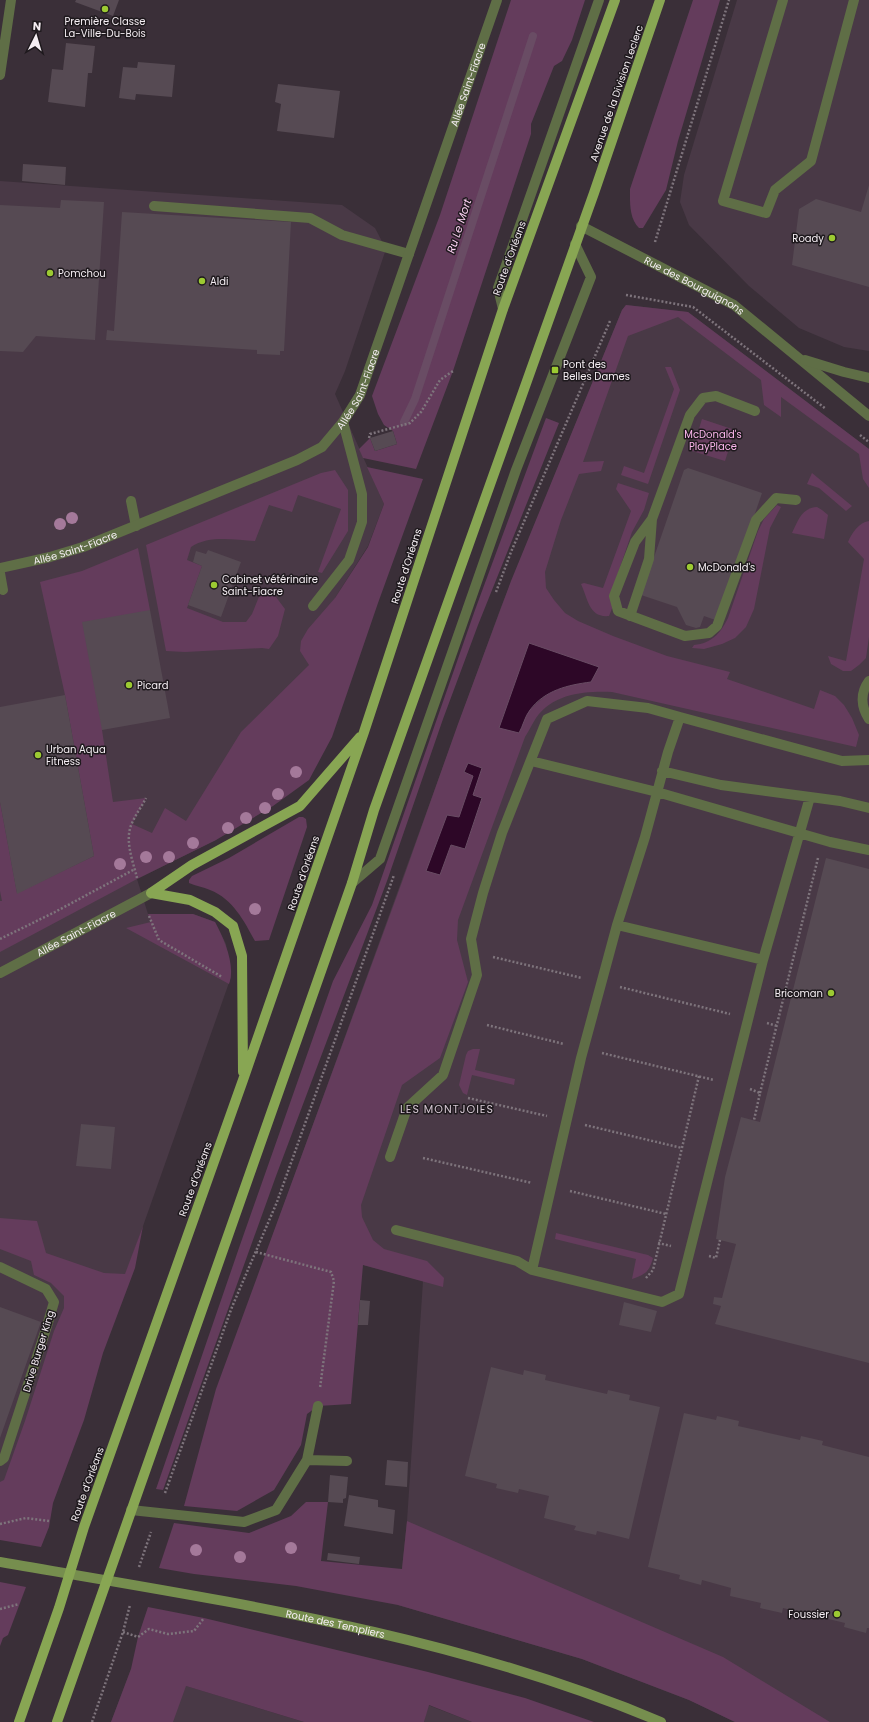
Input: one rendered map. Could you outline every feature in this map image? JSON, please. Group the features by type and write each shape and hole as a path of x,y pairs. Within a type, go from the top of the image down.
{"main road":[{"name":"Route d'Orléans","path":"19,1722 59,1608 84,1527 243,1080 364,732 503,309 615,0"},
{"name":"Avenue de la Division Leclerc","path":"581,226 594,193 660,0"},
{"path":"57,1722 352,883 377,802 581,226"},
{"path":"151,893 192,864 300,806 364,732"},
{"path":"151,893 190,900 215,912 233,926 242,956 243,1080"},
{"name":"Route des Templiers","path":"0,1562 332,1623 462,1653 561,1683 660,1722"}],"street":[{"path":"0,75 11,0"},
{"name":"Allée Saint-Fiacre","path":"0,568 57,555 83,547 297,460 322,447 343,422 360,395 497,0"},
{"path":"503,309 498,288 599,0"},
{"path":"783,0 723,201 766,213 775,190 811,161 854,0"},
{"path":"154,206 310,218 342,235 409,254"},
{"name":"Rue des Bourguignons","path":"581,226 734,305 869,416"},
{"path":"352,883 380,859 516,470 591,277 575,244"},
{"name":"Rue des Bourguignons","path":"799,358 869,378"},
{"path":"630,616 649,559 652,520 690,415 703,398 716,396 755,410"},
{"path":"313,606 348,560 362,522 362,494 343,422"},
{"path":"652,520 636,542 614,596 618,611 685,636 709,633 716,626 756,520 776,498 796,500"},
{"path":"131,501 136,526"},
{"path":"0,573 3,590"},
{"path":"869,681 865,686 862,695 862,705 869,719"},
{"path":"390,1157 407,1108 443,1075 477,975 471,938 484,893 502,833 547,719 587,700 648,708 842,761 869,760"},
{"path":"532,1270 584,1048 617,925 645,837 662,771 680,717"},
{"path":"531,761 657,792 822,840 869,850"},
{"path":"662,771 721,785 810,797 869,808"},
{"path":"396,1230 517,1261 532,1270 662,1302 679,1294 763,960 810,797"},
{"name":"Allée Saint-Fiacre","path":"0,973 151,893"},
{"path":"617,925 763,960"},
{"name":"Drive Burger King","path":"0,1267 46,1289 54,1302 4,1458 0,1461"},
{"path":"131,1510 244,1522 276,1510 307,1460 318,1406"},
{"path":"307,1460 347,1461"}],"path":[{"path":"654,245 729,0"},
{"path":"626,295 693,307 831,413"},
{"path":"495,595 511,552 610,321"},
{"path":"367,441 370,434 410,423 421,412 440,380 452,371"},
{"path":"856,432 869,442"},
{"path":"137,879 131,857 130,832 132,824 146,798"},
{"path":"754,1120 822,840"},
{"path":"0,939 135,870"},
{"path":"138,1572 232,1307 277,1202 394,874"},
{"path":"148,914 159,940 223,977"},
{"path":"490,957 777,1026"},
{"path":"487,1025 732,1084 760,1093"},
{"path":"642,1280 647,1278 653,1270 699,1076"},
{"path":"256,1252 331,1272 334,1281 318,1406"},
{"path":"0,1524 26,1518 49,1522"},
{"path":"92,1722 123,1632 130,1602"},
{"path":"0,1609 19,1604"},
{"path":"123,1632 138,1637 149,1629 168,1634 194,1631 204,1618"}],"shaded area":[{"path":"737,0 869,0 869,351 844,347 799,328 749,286 689,225 680,202 684,175"},
{"path":"0,181 342,205 375,228 386,249 345,371 335,394 384,504 368,546 335,598 355,605 216,840 137,879 148,914 193,914 215,922 226,944 231,977 42,1512 0,1507"},
{"path":"626,305 688,312 869,449 869,1722 735,1722 689,1700 582,1659 398,1605 407,1521 423,1281 271,1240 501,607 622,310"},
{"path":"529,643 599,667 591,682 566,687 550,693 536,703 528,712 519,733 499,728"},
{"path":"468,763 482,768 473,795 482,798 465,849 451,845 440,875 426,871 447,815 459,817 473,776 464,772"},
{"path":"131,1669 304,1722 111,1722"},
{"path":"428,1705 472,1722 424,1722"}],"green space":[{"path":"511,0 585,0 572,40 562,61 554,66 531,124 531,134 453,371 416,469 363,458 359,449 370,438 375,451 397,444 393,431 384,425 378,414 372,396 440,215"},
{"path":"693,0 720,0 678,141 666,190 643,228 639,228 633,220 630,204 630,189"},
{"path":"626,305 688,312 869,449 869,488 863,479 859,454 781,397 781,417 764,405 761,380 678,317 628,336 583,462 604,461 601,471 579,474 561,520 545,572 546,588 565,613 578,621 667,656 730,672 727,679 814,709 820,690 835,696 844,705 852,718 859,735 856,747 612,692 591,692 571,695 552,703 543,710 536,718 525,737 458,920 457,940 468,982 440,1058 402,1085 361,1205 362,1217 373,1240 384,1249 427,1261 444,1278 443,1287 363,1265 351,1404 318,1406 307,1414 301,1445 274,1490 237,1511 184,1506 216,1389 402,882 458,724 511,581 622,310","holes":["529,643 591,682 557,689 544,697 529,711","473,775 473,795 482,798 465,849 450,845 447,815 459,818"]},
{"path":"665,367 671,367 680,390 648,484 621,475 624,466 644,473 674,389"},
{"path":"546,418 559,423 478,625 443,719 387,881 276,1176 163,1490 156,1489 333,981 372,905 475,610"},
{"name":"McDonald's PlayPlace","path":"702,419 735,430 725,461 692,451"},
{"path":"367,467 423,479 332,737 309,780 273,806 216,840 137,879 0,952 0,901 2,901 0,891 0,802 17,893 94,856 65,695 40,582 82,571 138,548 150,610 102,730 113,802 146,798 132,824 152,833 165,808 186,821 241,732 309,665 300,651 301,641 308,629 335,598 368,547 384,504"},
{"path":"335,470 348,490 348,531 322,573 318,572 341,509 298,495 292,512 269,505 255,541 222,539 198,543 191,547 187,560 202,566 187,608 223,622 246,622 252,614 263,587 276,597 285,609 278,636 269,649 262,648 185,652 166,651 146,545 321,473"},
{"path":"812,473 852,506 846,511 819,488 807,484"},
{"path":"618,483 649,493 644,510 632,532 614,585 613,606 609,616 602,616 593,611 581,584 584,583 603,588 631,511 616,489"},
{"path":"777,505 781,507 770,528 754,609 746,627 735,638 722,644 704,649 692,648 694,645 711,640 725,624 758,531 764,519"},
{"path":"817,507 828,515 824,539 792,533 801,516 807,510"},
{"path":"869,521 869,637 866,658 851,671 843,671 831,664 828,656 846,661 864,559 848,542 859,526"},
{"path":"299,817 306,819 307,827 269,940 255,941 237,911 225,899 210,890 189,883 189,880 192,876 229,858"},
{"path":"148,914 193,914 215,922 228,952 231,969 229,984 126,928 151,922"},
{"path":"480,1049 475,1070 515,1079 514,1085 472,1075 467,1095 463,1093 459,1085 466,1055 468,1051"},
{"path":"0,1218 37,1221 46,1253 104,1273 125,1274 143,1226 135,1268 103,1353 84,1420 53,1503 49,1527 41,1547 0,1540 0,1482 4,1480 54,1331 64,1308 64,1296 51,1283 34,1275 31,1261 0,1249"},
{"path":"556,1233 648,1255 653,1258 646,1272 641,1276 632,1279 636,1259 555,1239"},
{"path":"306,1502 328,1502 321,1561 402,1569 407,1521 723,1657 830,1722 735,1722 689,1700 582,1659 398,1605 296,1586 194,1574 159,1568 174,1523 249,1533 291,1516"},
{"path":"0,1582 26,1587 8,1635 3,1638 0,1646"},
{"path":"148,1607 204,1618 428,1672 525,1698 594,1722 472,1722 429,1705 424,1722 304,1722 186,1686 173,1722 111,1722 131,1669 138,1637"}],"building":[{"name":"Première Classe La-Ville-Du-Bois","path":"76,0 119,0 113,16 75,2"},
{"path":"66,43 95,46 92,73 88,73 85,107 48,102 52,69 63,70"},
{"path":"138,62 175,65 172,97 136,94 135,100 119,98 123,67 137,68"},
{"path":"278,84 340,91 334,138 277,131 281,104 275,102"},
{"path":"23,164 66,167 65,185 22,181"},
{"name":"Roady","path":"869,185 869,287 792,265 799,209 816,199 861,212"},
{"name":"Pomchou","path":"61,200 104,202 95,340 36,336 23,352 0,351 0,205 60,208"},
{"name":"Aldi","path":"122,212 291,222 284,351 280,351 280,355 257,354 257,350 106,340 107,330 114,331"},
{"path":"393,431 397,444 375,451 370,438"},
{"name":"McDonald's","path":"688,468 762,493 718,621 704,616 700,627 696,628 686,625 677,607 641,595 684,470"},
{"name":"Cabinet vétérinaire Saint-Fiacre","path":"208,550 241,562 221,617 188,605 202,566 193,562 196,551 206,554"},
{"name":"Picard","path":"150,610 170,718 102,730 82,622"},
{"name":"Urban Aqua Fitness","path":"65,695 94,856 17,894 0,802 0,707"},
{"name":"Bricoman","path":"826,858 869,869 869,1363 715,1324 721,1306 713,1304 714,1297 722,1298 736,1244 716,1239 725,1177 741,1117 760,1122"},
{"path":"81,1124 115,1127 111,1169 76,1166"},
{"path":"360,1300 370,1301 368,1325 358,1325"},
{"path":"624,1302 657,1311 651,1332 619,1325"},
{"path":"0,1307 41,1322 0,1438"},
{"path":"491,1367 523,1375 524,1370 546,1375 545,1380 607,1394 608,1390 630,1395 629,1400 660,1407 629,1539 597,1531 596,1535 574,1530 576,1526 544,1518 549,1496 519,1489 518,1493 496,1488 497,1484 465,1476"},
{"path":"684,1413 716,1420 717,1416 739,1421 738,1426 800,1440 801,1436 823,1441 822,1445 869,1457 869,1628 867,1628 866,1633 844,1627 845,1623 783,1608 782,1613 760,1608 761,1603 730,1596 731,1588 702,1580 701,1585 679,1579 680,1575 648,1567"},
{"path":"387,1460 408,1462 407,1487 385,1485"},
{"path":"330,1475 348,1477 346,1498 343,1499 343,1503 328,1502"},
{"path":"349,1495 378,1500 378,1507 395,1510 393,1534 344,1526"},
{"path":"328,1553 360,1557 359,1564 327,1560"}],"waterway":[{"name":"Ru Le Mort","path":"404,422 415,399 533,36"}],"place":[{"name":"Première Classe La-Ville-Du-Bois","path":"105,9"},
{"name":"Roady","path":"832,238"},
{"name":"Pomchou","path":"50,273"},
{"name":"Aldi","path":"202,281"},
{"name":"Pont des Belles Dames","path":"555,370"},
{"name":"McDonald's","path":"690,567"},
{"name":"Cabinet vétérinaire Saint-Fiacre","path":"214,585"},
{"name":"Picard","path":"129,685"},
{"name":"Urban Aqua Fitness","path":"38,755"},
{"name":"Bricoman","path":"831,993"},
{"name":"Foussier","path":"837,1614"}],"district":[{"name":"LES MONTJOIES","path":"447,1109"}]}
